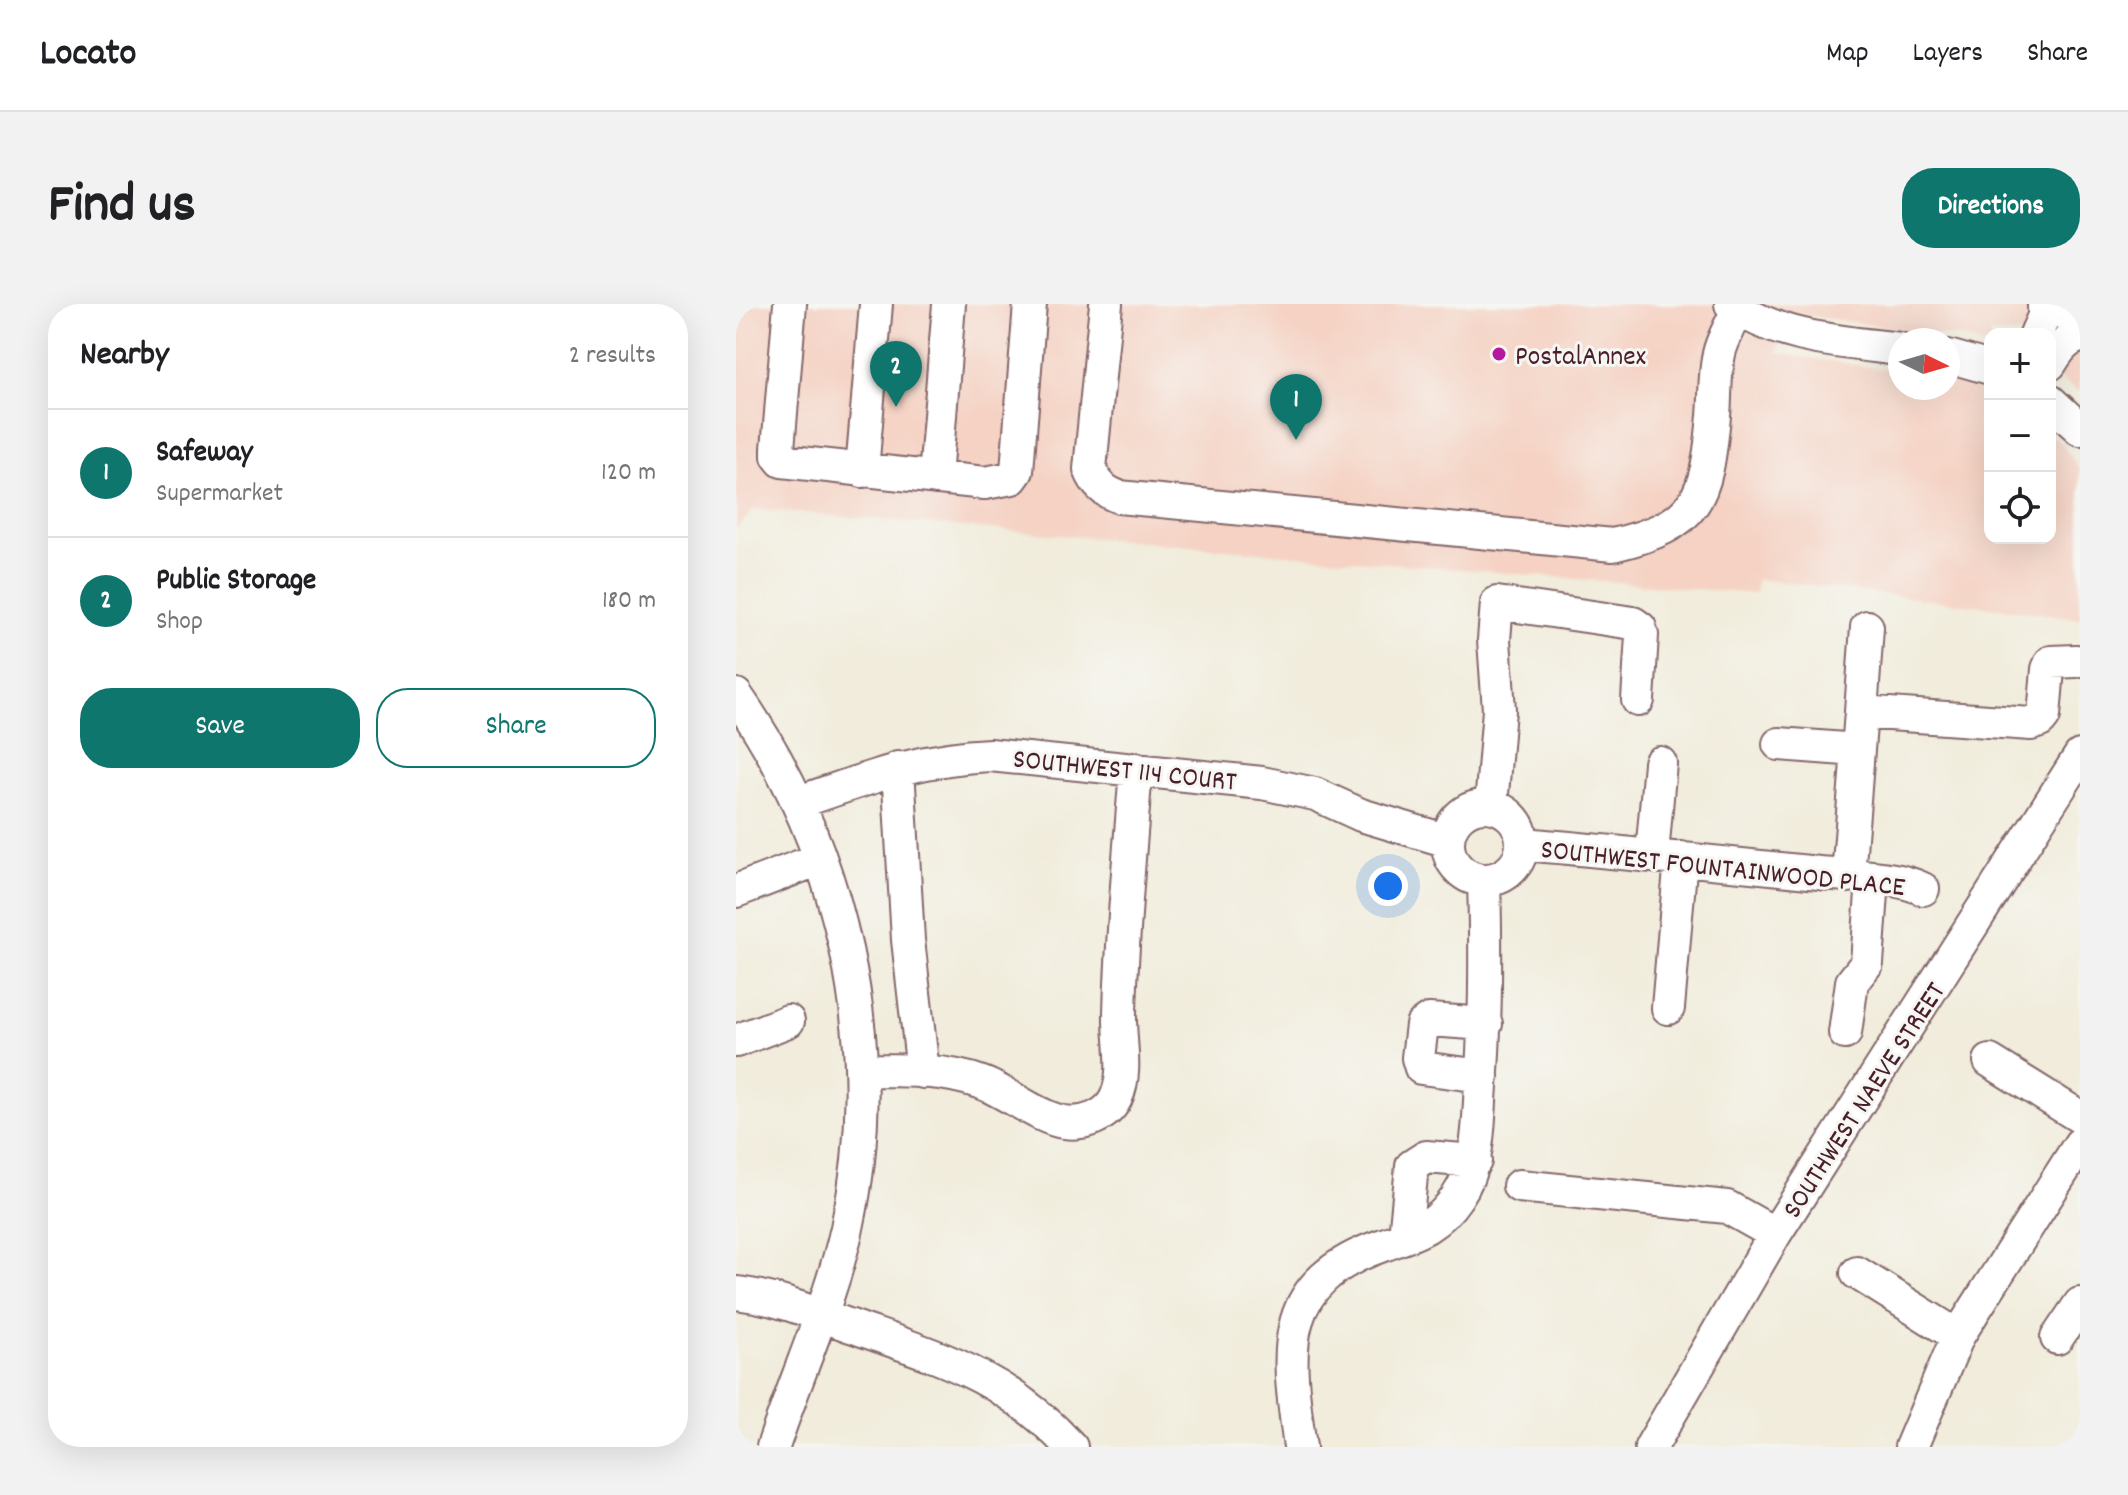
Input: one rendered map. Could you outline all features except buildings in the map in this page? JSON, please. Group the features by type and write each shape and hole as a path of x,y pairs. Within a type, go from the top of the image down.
{"street":[{"path":"790,304 778,456 788,464 985,483 1012,478 1017,471 1030,304"},
{"path":"862,471 876,304"},
{"path":"935,478 949,304"},
{"path":"1106,304 1090,469 1096,483 1107,493 1119,497 1613,545 1666,528 1699,498 1710,439 1719,350 1735,307 1773,326 1818,338 1888,347"},
{"path":"2039,328 2044,316 2044,304"},
{"path":"2051,304 2078,334 2056,355"},
{"path":"1960,359 1984,366"},
{"path":"2056,407 2080,429"},
{"path":"1491,806 1499,710 1494,640 1497,603 1633,623 1640,628 1642,635 1638,700"},
{"path":"1845,1033 1852,982 1867,963 1858,750 1867,627"},
{"path":"1861,712 2031,724 2044,716 2051,662 2076,661"},
{"path":"736,695 799,802 819,859 846,944 861,1070 854,1192 846,1231 821,1315 773,1447"},
{"path":"1779,744 1858,750"},
{"name":"SOUTHWEST 114 COURT","path":"799,802 898,768 952,756 990,755 1262,783 1315,794 1361,815 1448,841"},
{"name":"SOUTHWEST NAEVE STREET","path":"1651,1447 1775,1234 2080,756"},
{"path":"1660,763 1666,856 1668,1008"},
{"path":"898,768 908,940 923,1072"},
{"path":"861,1070 962,1077 983,1083 1061,1122 1090,1120 1102,1114 1116,1099 1122,1076 1120,1015 1136,769"},
{"path":"1491,806 1513,817 1521,830 1523,844 1511,870 1498,878 1484,880 1470,877 1458,868 1450,856 1448,841 1451,827 1460,815 1472,808 1491,806"},
{"name":"SOUTHWEST FOUNTAINWOOD PLACE","path":"1523,844 1861,877 1910,883 1923,889"},
{"path":"736,891 819,859"},
{"path":"1300,1447 1290,1375 1292,1334 1305,1299 1326,1273 1354,1255 1428,1228 1457,1197 1475,1161 1486,1024 1484,880"},
{"path":"1482,1076 1421,1068 1418,1058 1422,1025 1429,1020 1486,1024"},
{"path":"736,1041 788,1021"},
{"path":"1990,1061 2080,1117"},
{"path":"1911,1447 1958,1336 2079,1150"},
{"path":"1405,1237 1412,1166 1426,1157 1475,1161"},
{"path":"1519,1186 1727,1207 1775,1234"},
{"path":"1857,1273 1958,1336"},
{"path":"736,1293 821,1315 950,1360 1025,1403 1071,1447"},
{"path":"2057,1338 2080,1304"}],"shaded area":[{"path":"736,304 2080,304 2080,392 2056,377 2056,328 1984,328 1984,345 1960,338 1960,328 1894,328 1791,313 1777,353 1888,370 1888,400 1960,400 1960,384 1984,391 1984,544 2056,544 2056,438 2080,470 2080,618 1757,579 1755,594 754,509 736,529"}],"place":[{"name":"PostalAnnex","path":"1499,354"},
{"name":"Public Storage","path":"896,407"},
{"name":"Safeway","path":"1296,440"}]}
